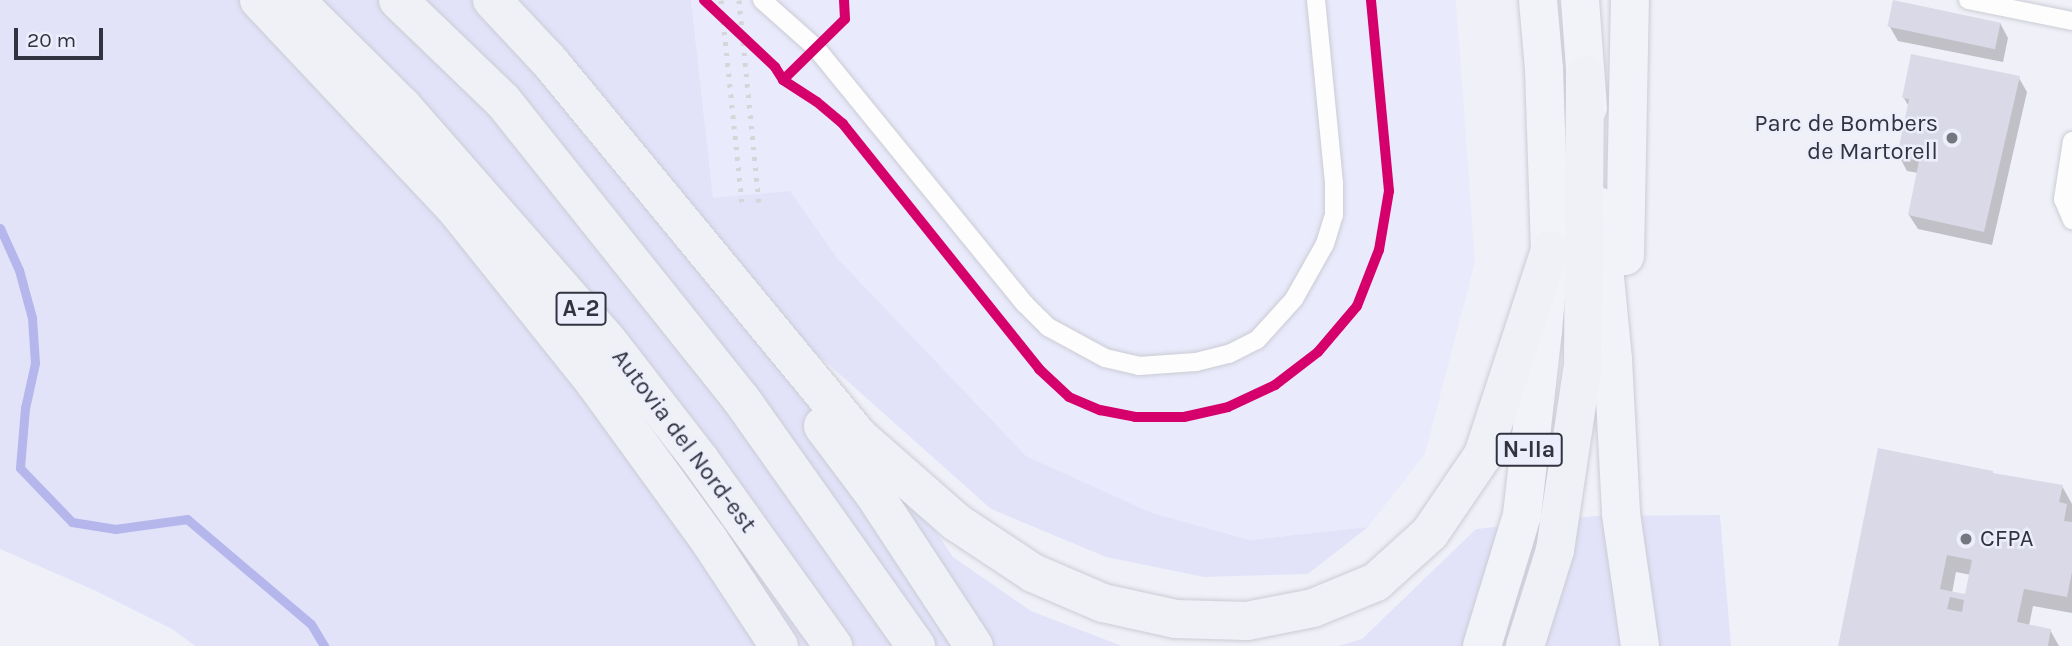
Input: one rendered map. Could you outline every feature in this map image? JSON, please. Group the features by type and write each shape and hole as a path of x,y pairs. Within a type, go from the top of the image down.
{"highway":[{"path":"259,0 455,208 595,383 709,540 779,646"},
{"name":"Autovia del Nord-est","path":"295,0 403,107 607,340 700,460 833,646"},
{"name":"A-2","path":"398,0 503,102 554,165 741,399 916,646"},
{"path":"467,0 757,339 874,494 974,646"},
{"path":"492,0 550,62 857,435 956,523 1033,573 1102,603 1176,619 1247,621 1313,608 1376,582 1430,533 1483,455 1550,250"},
{"name":"N-IIa","path":"1482,646 1522,515 1550,250 1544,69 1538,0"},
{"path":"1580,0 1613,360 1621,513 1642,646"},
{"path":"1630,0 1625,256 1642,646"},
{"path":"1525,646 1555,551 1583,365 1585,75"}],"lane":[{"path":"762,0 779,18 816,48 1025,304 1048,327 1105,358 1139,366 1196,362 1229,354 1257,340 1294,299 1325,244 1334,215 1334,183 1316,0"},
{"path":"1968,0 2072,20"},
{"path":"2072,141 2063,200 2072,220"}],"shaded area":[{"path":"0,0 691,0 713,198 790,191 838,259 1026,456 1152,513 1250,540 1368,527 1308,574 1204,577 1106,557 991,509 817,354 953,557 1031,611 1122,646 195,646 172,629 96,591 0,549"},
{"path":"691,0 1456,0 1475,262 1425,454 1368,527 1250,540 1152,513 1026,456 838,259 790,191 713,199"},
{"path":"1720,515 1731,646 1338,646 1362,639 1476,529 1595,516"}],"building":[{"path":"1893,0 2001,23 1995,49 1887,26"},
{"name":"Parc de Bombers de Martorell","path":"1911,54 2020,76 1984,232 1908,215 1919,161 1897,156 1909,99 1902,98"},
{"name":"CFPA","path":"1878,448 2063,485 2059,502 2067,504 2064,521 2072,522 2072,572 2067,597 2024,589 2017,622 2051,629 2048,646 1838,646","holes":["1947,555 1972,560 1965,594 1940,589","1950,597 1964,600 1962,612 1947,609"]}],"waterway":[{"path":"0,228 19,270 32,318 35,363 25,408 20,468 72,522 115,529 187,519 311,624 324,646"}],"railway":[{"path":"721,0 742,203"},
{"path":"739,0 759,205"}],"cycle path":[{"path":"704,0 775,67 783,80 817,102 843,124 1039,369 1069,397 1100,410 1135,417 1184,417 1228,407 1275,385 1318,352 1357,306 1379,250 1389,191 1371,0"},
{"path":"783,80 845,19 844,0"}],"place":[{"name":"Parc de Bombers de Martorell","path":"1952,138"},
{"name":"CFPA","path":"1966,539"}]}
